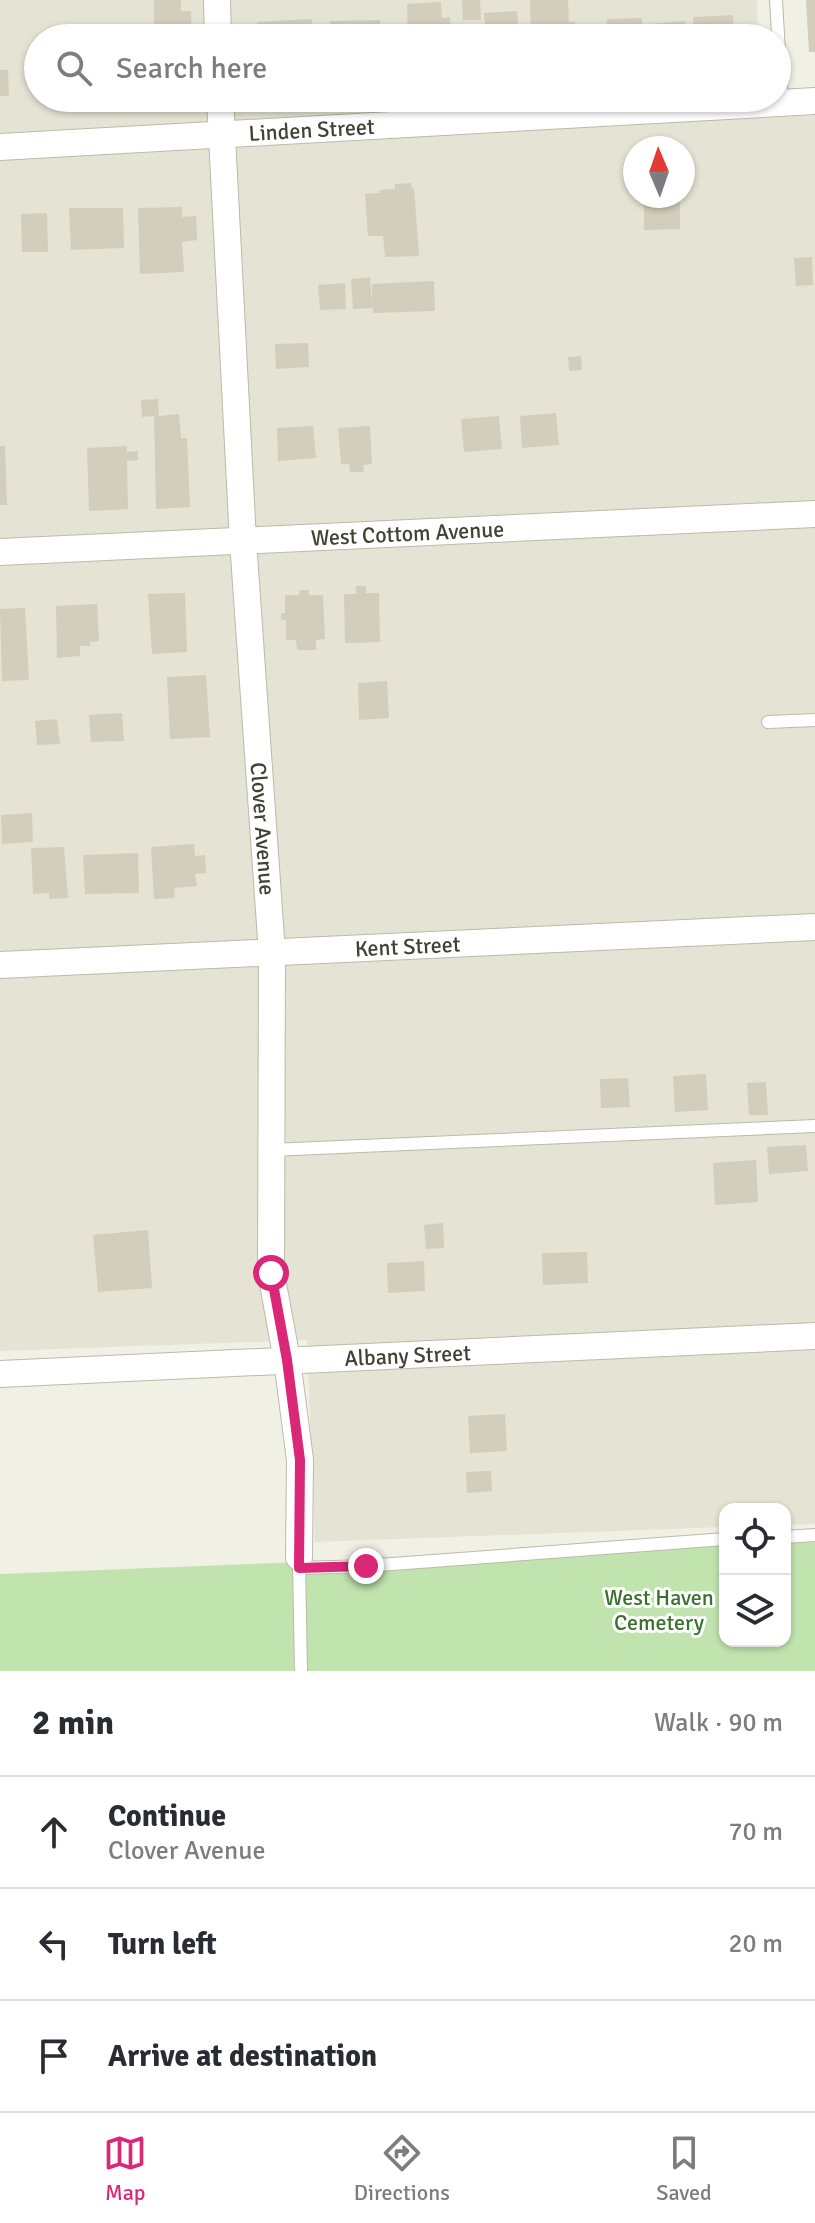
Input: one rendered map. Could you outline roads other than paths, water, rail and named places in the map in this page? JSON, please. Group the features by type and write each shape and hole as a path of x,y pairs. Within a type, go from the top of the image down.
{"street":[{"path":"217,0 218,24"},
{"name":"Linden Street","path":"791,102 815,101"},
{"name":"Clover Avenue","path":"220,112 243,541 272,953 271,1273 287,1360 300,1460 299,1563"},
{"name":"Linden Street","path":"0,147 624,112"},
{"name":"West Cottom Avenue","path":"0,552 815,514"},
{"name":"Kent Street","path":"0,965 815,927"},
{"name":"Albany Street","path":"0,1374 815,1336"}],"lane":[{"path":"776,0 777,24"},
{"path":"768,722 815,720"},
{"path":"271,1150 815,1126"},
{"path":"791,1537 815,1535"},
{"path":"301,1671 299,1563 366,1566 719,1539"}],"park label":[{"name":"West Haven Cemetery","path":"659,1610"}]}
